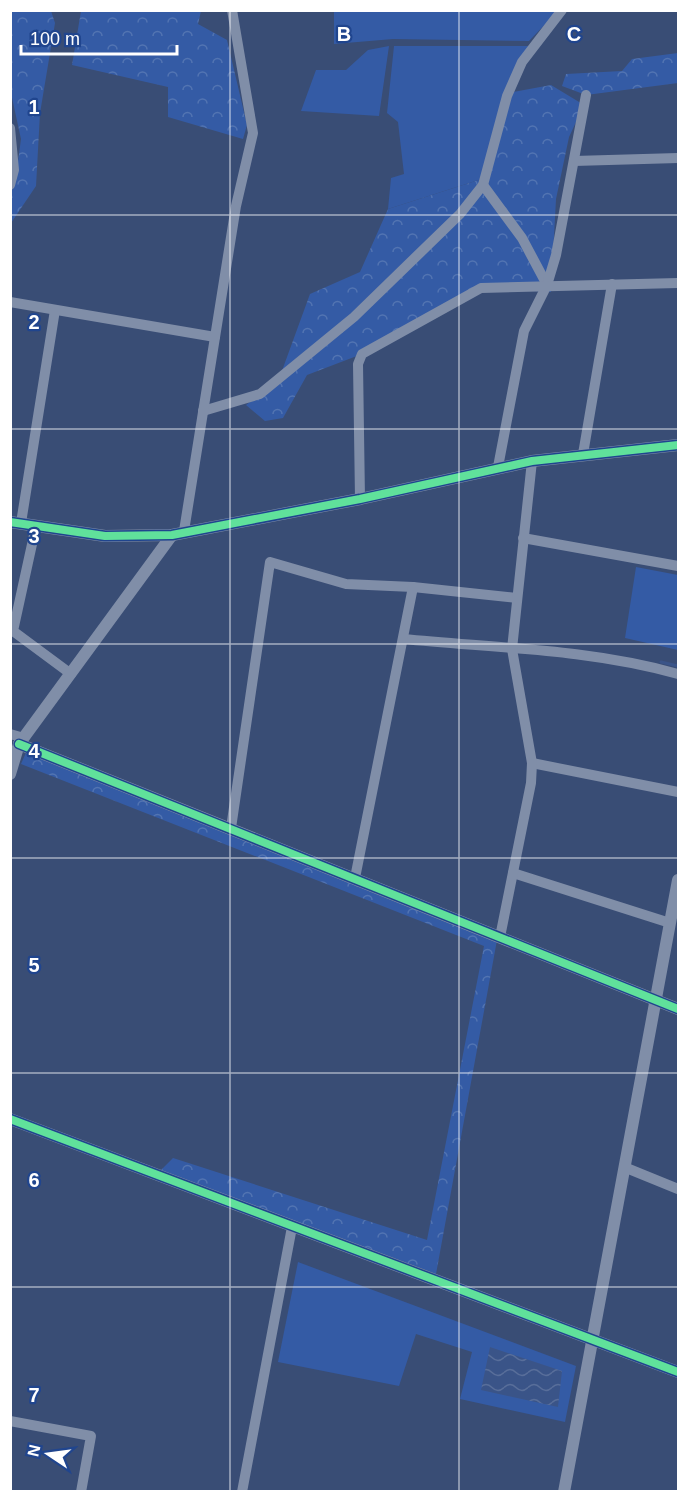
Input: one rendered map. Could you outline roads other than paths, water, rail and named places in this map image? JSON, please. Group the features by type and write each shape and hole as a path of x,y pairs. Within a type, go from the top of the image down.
{"street":[{"path":"10,774 22,741 178,533 203,411 236,206 253,133 232,10"},
{"path":"203,411 260,394 354,317 460,214 483,185 507,96 522,62 535,41 562,10"},
{"path":"498,467 524,331 547,285 556,255 586,95"},
{"path":"10,128 14,170 10,185"},
{"path":"574,161 678,158"},
{"path":"483,185 522,238 547,285"},
{"path":"360,499 358,364 362,354 481,288 678,283"},
{"path":"583,454 612,284"},
{"path":"10,302 215,337"},
{"path":"56,310 16,523 105,536 178,533 360,499 532,461 678,445"},
{"path":"500,937 532,762 512,649 532,461"},
{"path":"36,526 16,597 13,632 71,674"},
{"path":"524,538 678,566"},
{"path":"231,828 270,562 346,584 413,587 517,598"},
{"path":"355,878 413,587"},
{"path":"403,639 585,655 644,664 678,674"},
{"path":"10,734 231,828 678,1009"},
{"path":"532,762 678,792"},
{"path":"513,873 673,920"},
{"path":"564,1491 624,1167 673,920 678,880"},
{"path":"10,1119 678,1372"},
{"path":"624,1167 678,1189"},
{"path":"243,1491 292,1227"},
{"path":"10,1421 91,1436 81,1491"}],"water":[{"path":"490,1347 562,1371 558,1407 481,1390"}],"waterway":[{"path":"661,662 678,666"}]}
